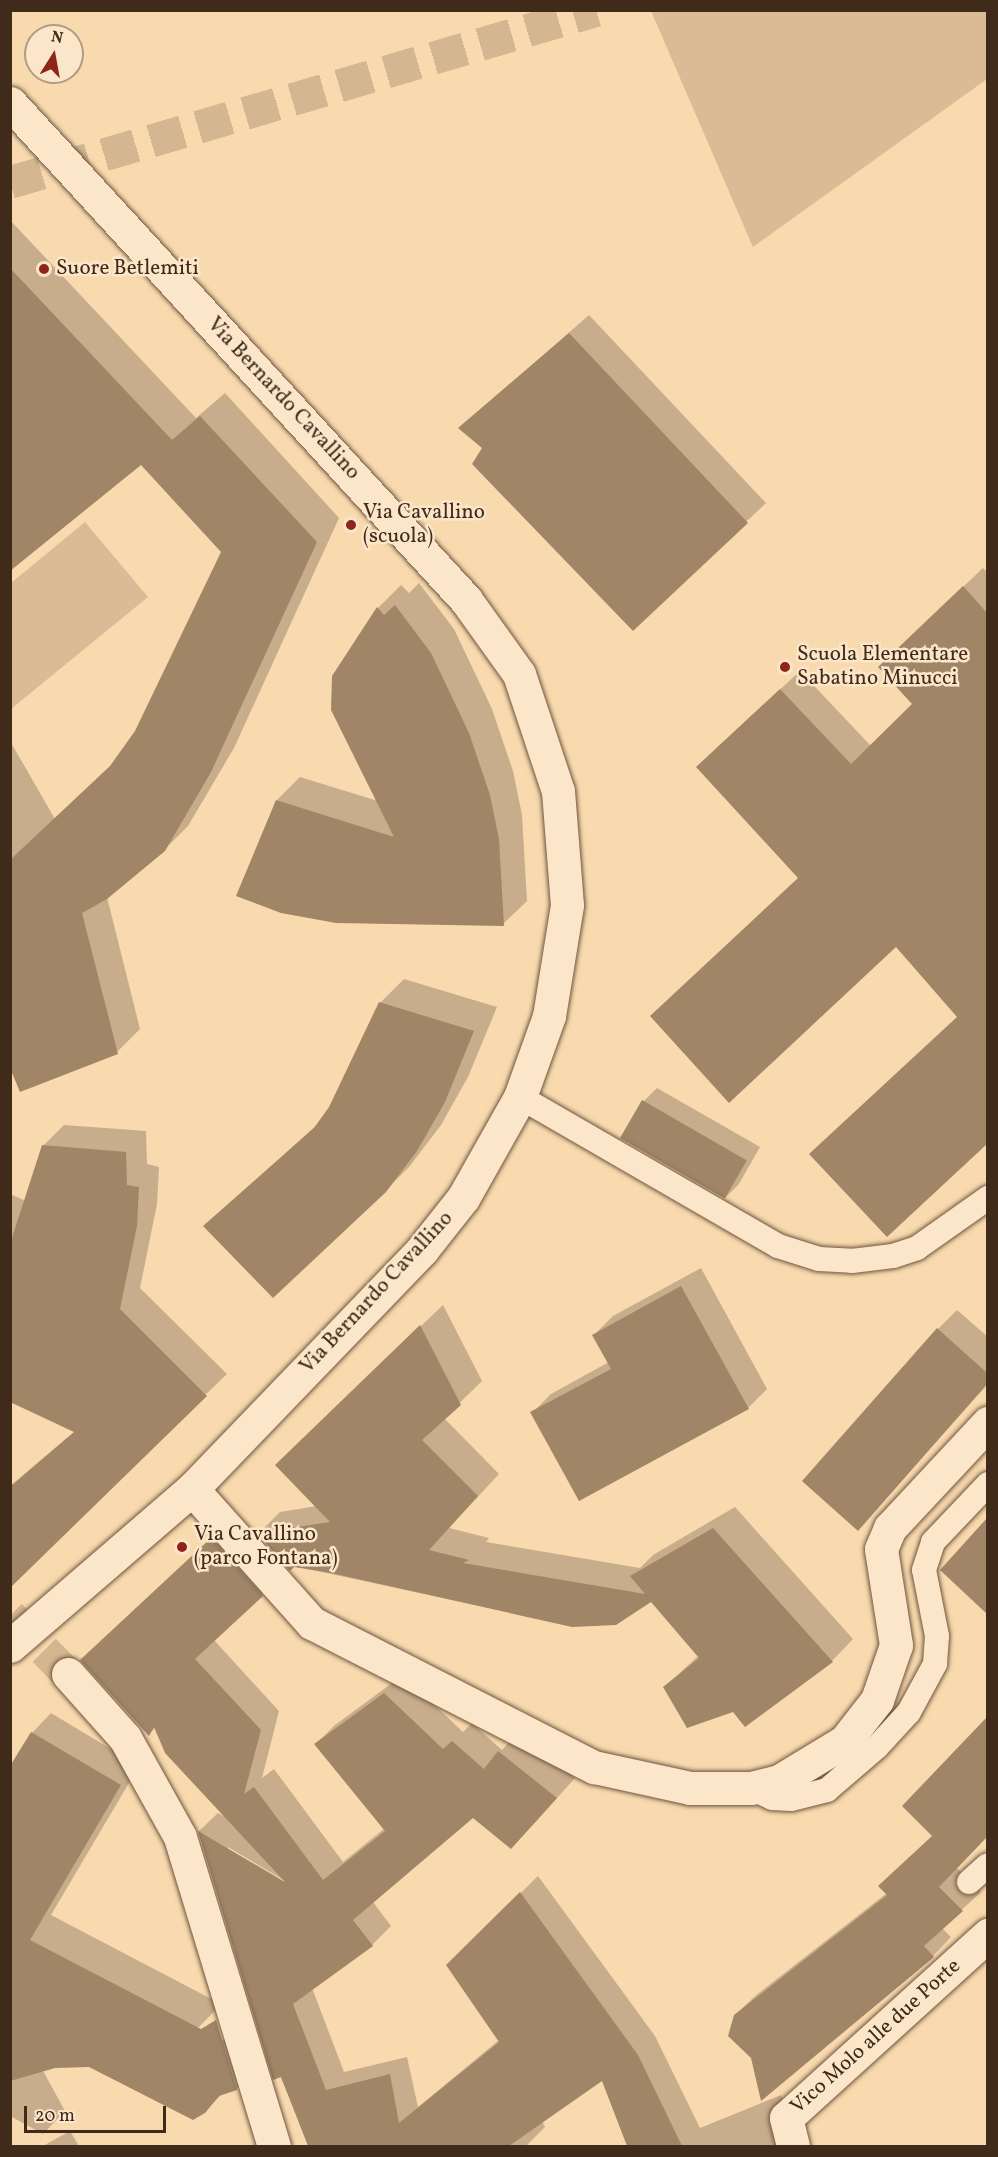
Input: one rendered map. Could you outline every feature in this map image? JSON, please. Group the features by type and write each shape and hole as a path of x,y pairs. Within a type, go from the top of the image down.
{"main road":[{"name":"Via Bernardo Cavallino","path":"10,103 466,600 519,674 558,791 567,905 549,1016 520,1097 463,1198 422,1250 192,1489 10,1646"},
{"path":"192,1489 312,1623 594,1767 690,1788 751,1788 779,1781 845,1741 877,1700 896,1645 881,1549 890,1528 987,1424"},
{"path":"68,1674 125,1738 180,1837 274,2146"},
{"name":"Vico Molo alle due Porte","path":"793,2146 786,2118 987,1935"}],"lane":[{"path":"520,1097 778,1246 819,1259 852,1261 893,1256 917,1248 987,1198"},
{"path":"751,1788 772,1798 827,1790 877,1747 909,1712 935,1664 937,1636 924,1570 933,1542 987,1484"},
{"path":"969,1882 987,1866"}],"shaded area":[{"path":"651,11 987,11 987,79 753,247"},
{"path":"85,522 148,597 11,709 11,583"}],"building":[{"path":"10,268 172,440 200,416 317,542 211,772 165,851 107,899 82,913 118,1054 20,1092 10,1068 10,860 110,766 135,731 221,552 141,465 10,571"},
{"path":"569,333 748,523 633,631 472,464 482,448 458,428"},
{"path":"963,586 987,613 987,1144 887,1237 809,1154 957,1017 896,947 729,1103 650,1016 798,878 696,767 780,689 851,764 912,704 878,667"},
{"path":"395,605 431,653 469,733 490,795 499,839 504,926 336,923 281,913 236,896 276,800 394,837 331,710 332,676 377,607 384,615"},
{"path":"379,1002 474,1031 445,1102 417,1151 386,1192 273,1298 203,1226 314,1128 329,1107"},
{"path":"642,1100 747,1160 725,1199 620,1138"},
{"path":"42,1145 126,1152 127,1185 139,1187 137,1226 120,1309 207,1396 10,1588 10,1487 74,1432 10,1402 10,1244"},
{"path":"681,1286 749,1409 579,1501 530,1412 611,1369 592,1335"},
{"path":"420,1325 461,1405 422,1440 478,1496 429,1550 469,1560 463,1563 645,1594 630,1576 713,1528 833,1662 745,1727 733,1712 687,1728 663,1687 699,1658 651,1602 616,1625 572,1627 331,1573 294,1567 290,1571 257,1533 330,1522 275,1465"},
{"path":"937,1328 987,1373 987,1384 858,1531 802,1481"},
{"path":"987,1518 987,1614 940,1570"},
{"path":"213,1540 263,1596 195,1659 261,1730 244,1794 254,1787 323,1880 385,1831 314,1744 384,1693 443,1749 452,1741 484,1769 498,1751 557,1798 511,1849 473,1818 353,1920 373,1946 293,2004 326,2090 390,2074 399,2123 499,2042 446,1965 520,1892 638,2055 682,2146 627,2146 602,2081 509,2146 308,2146 281,2077 273,2080 198,1831 285,1882 165,1753 154,1727 149,1736 80,1660 208,1541"},
{"path":"987,1717 987,1837 939,1887 963,1911 924,1946 934,1957 761,2101 751,2058 728,2036 734,2015 887,1895 878,1886 932,1836 902,1806"},
{"path":"31,1732 121,1785 30,1940 201,2029 216,2020 237,2090 219,2096 205,2113 193,2120 89,2067 55,2068 10,2081 10,1766"}],"tunnel":[{"path":"10,182 596,10"},
{"path":"10,1615 68,1674"}],"place":[{"name":"Suore Betlemiti","path":"44,269"},
{"name":"Via Cavallino (scuola)","path":"351,525"},
{"name":"Scuola Elementare Sabatino Minucci","path":"785,667"},
{"name":"Via Cavallino (parco Fontana)","path":"182,1547"}]}
